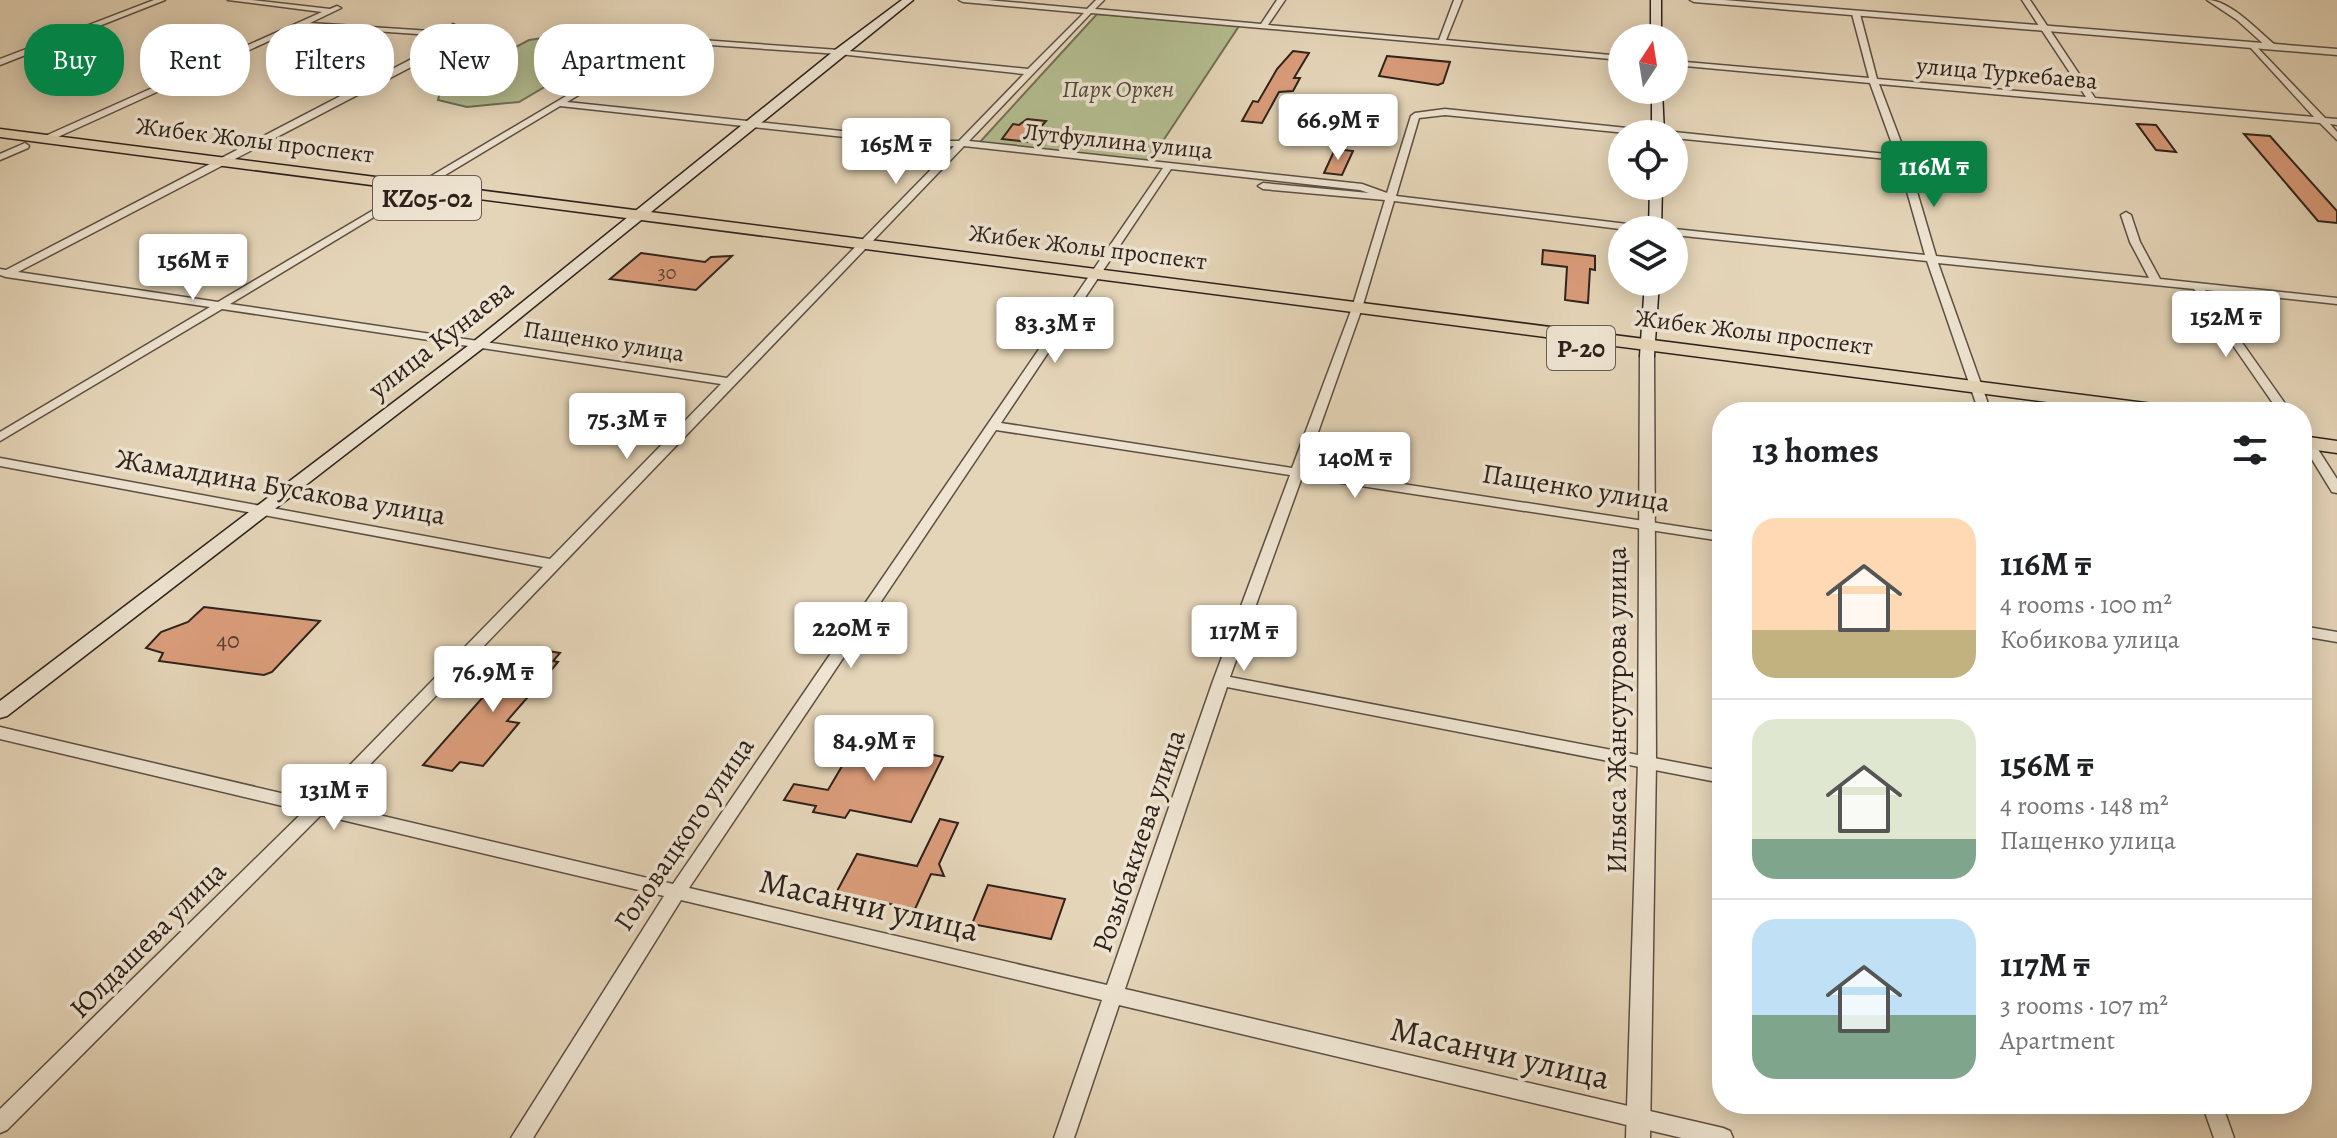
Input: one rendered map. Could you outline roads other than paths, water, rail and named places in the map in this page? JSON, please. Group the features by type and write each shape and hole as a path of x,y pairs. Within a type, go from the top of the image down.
{"highway":[{"name":"Жибек Жолы проспект","path":"0,133 214,165 1648,351 2013,402"},
{"name":"Жибек Жолы проспект","path":"0,142 214,165"},
{"path":"2312,437 2337,434"},
{"path":"2312,440 2337,447"}],"main road":[{"name":"улица Кунаева","path":"0,711 478,345 839,52 908,0"},
{"path":"1656,0 1656,24"},
{"name":"Ильяса Жансугурова улица","path":"1648,351 1651,296"}],"street":[{"path":"0,62 161,0"},
{"path":"232,0 335,10 307,24"},
{"path":"963,0 1608,57"},
{"name":"Юлдашева улица","path":"0,1123 318,808 1100,0"},
{"path":"1263,26 1281,0"},
{"path":"1442,42 1458,0"},
{"path":"1694,0 2337,52"},
{"path":"2026,0 2093,101"},
{"path":"2211,0 2240,18 2271,46"},
{"path":"1856,14 1874,82 1902,158 1931,258 1982,400"},
{"path":"394,28 451,30 452,41 394,72"},
{"path":"46,139 266,42"},
{"path":"714,42 1031,72"},
{"path":"2253,45 2337,137"},
{"name":"улица Туркебаева","path":"1688,64 2337,122"},
{"path":"3,274 348,96"},
{"path":"0,437 574,96"},
{"name":"Лутфуллина улица","path":"561,104 936,144 963,143 1364,198 1390,198 1608,225"},
{"name":"Розыбакиева улица","path":"1064,1138 1221,681 1355,313 1415,116 1445,112 1608,129"},
{"path":"1688,136 1902,158"},
{"name":"Лутфуллина улица","path":"936,144 954,151 1166,171"},
{"path":"0,157 25,146"},
{"name":"Головацкого улица","path":"521,1138 676,893 1166,171"},
{"path":"2126,215 2135,242 2156,281"},
{"path":"1688,233 2337,301"},
{"name":"Пащенко улица","path":"3,274 728,382"},
{"path":"2196,285 2278,402"},
{"name":"Ильяса Жансугурова улица","path":"1638,1128 1647,762 1645,525 1648,351"},
{"name":"Пащенко улица","path":"994,426 1298,475 1712,535"},
{"path":"2312,450 2337,489"},
{"name":"Жамалдина Бусакова улица","path":"0,462 553,564"},
{"path":"2312,633 2337,637"},
{"path":"1221,681 1712,775"},
{"name":"Масанчи улица","path":"0,733 1113,996 1638,1128 1723,1138"},
{"path":"2216,1114 2224,1138"}],"park label":[{"name":"Парк Оркен","path":"1118,89"}]}
